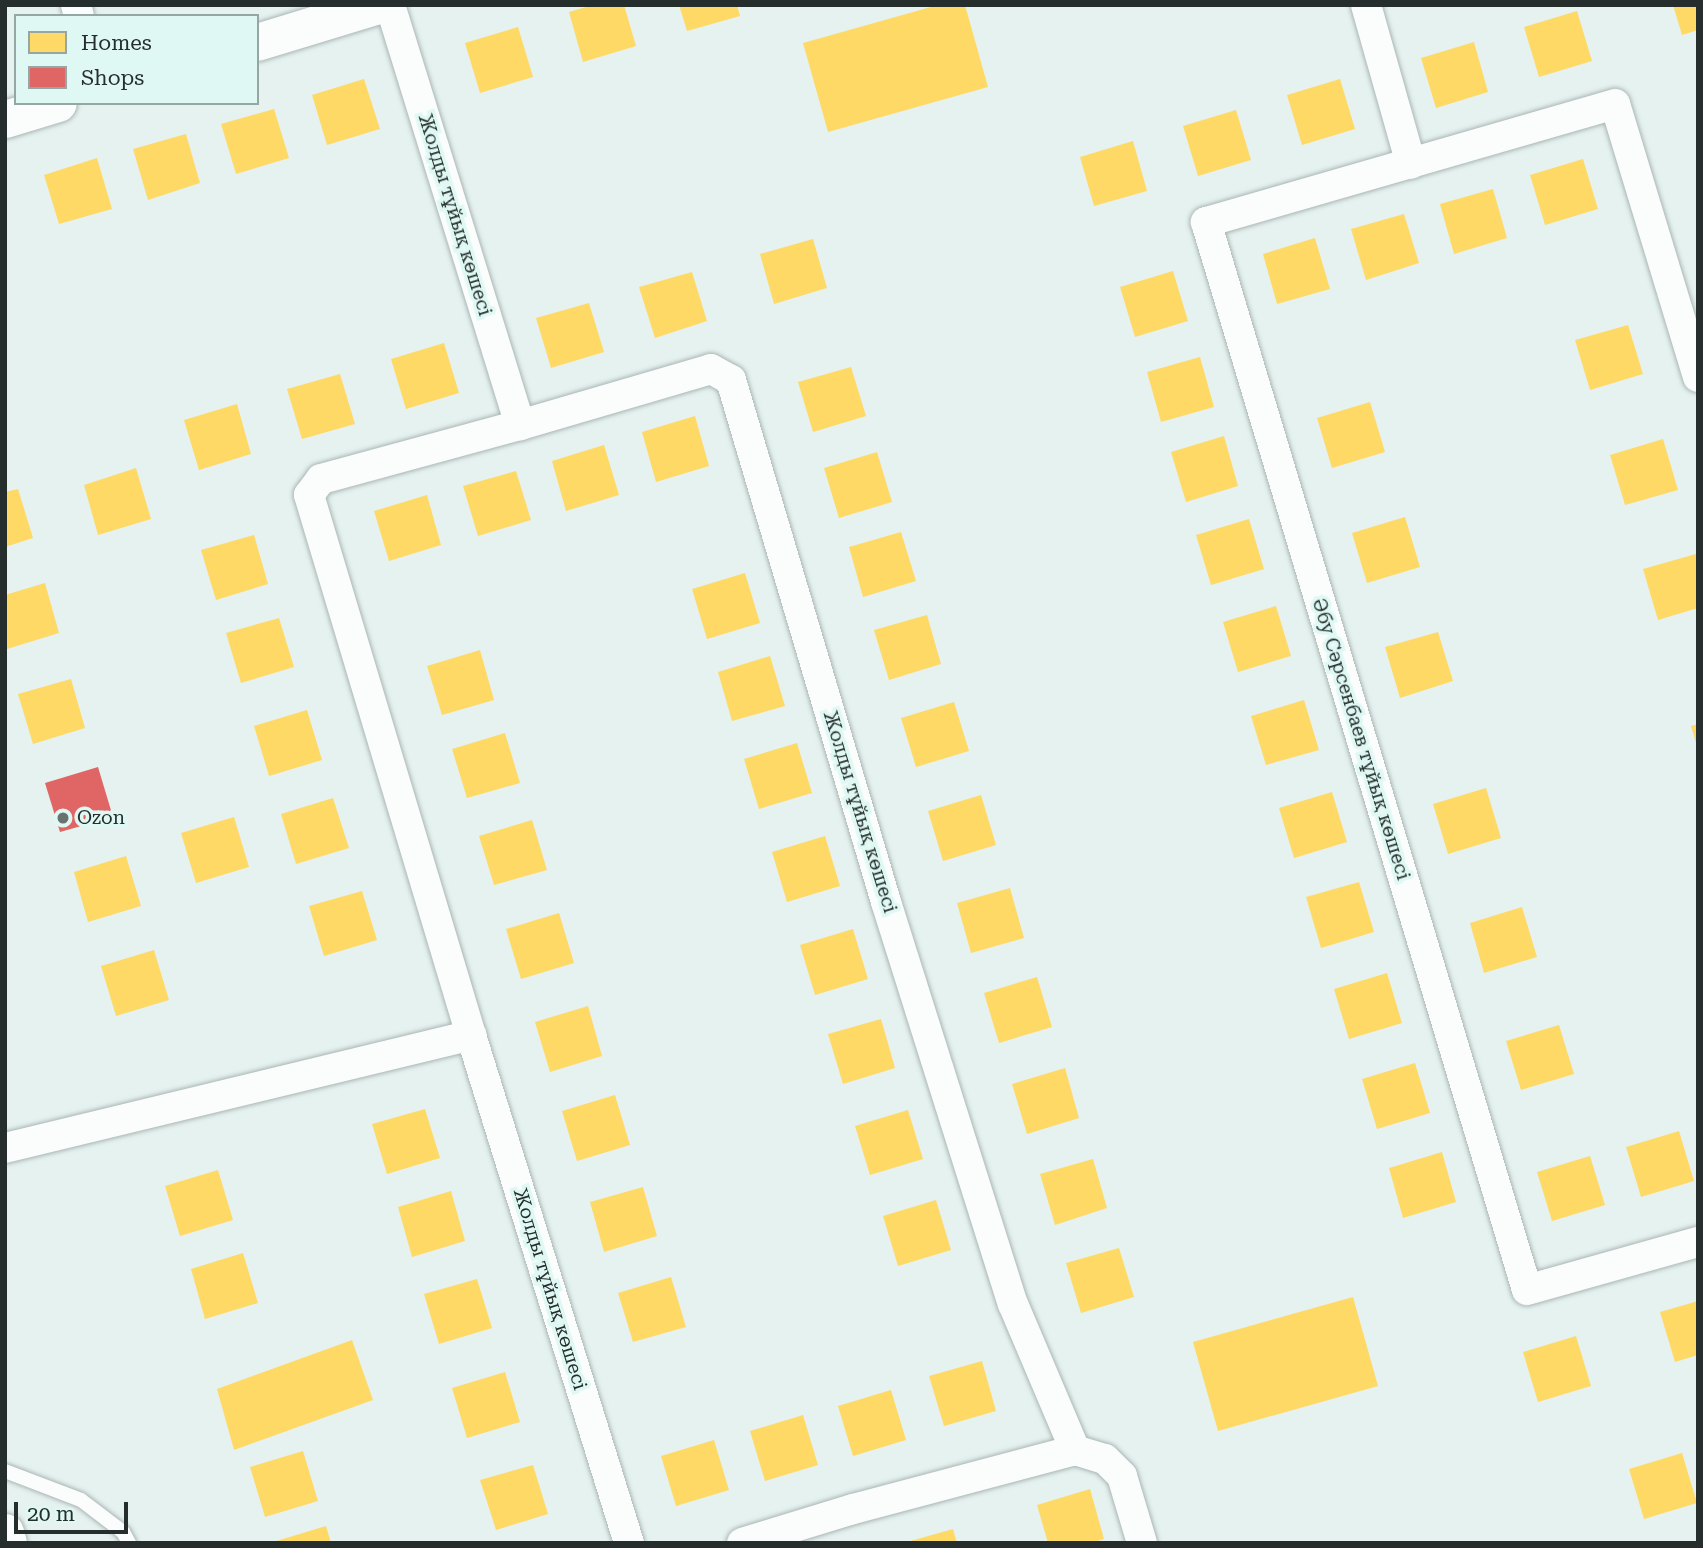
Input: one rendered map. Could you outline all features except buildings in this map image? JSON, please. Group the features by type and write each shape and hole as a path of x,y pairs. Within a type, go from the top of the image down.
{"street":[{"path":"259,41 378,5"},
{"name":"Жолды тұйық көшесі","path":"390,5 520,425"},
{"path":"1366,5 1411,164"},
{"name":"Әбу Сәрсенбаев тұйық көшесі","path":"1698,377 1615,104 1206,222 1527,1290 1698,1242"},
{"path":"5,119 51,105"},
{"name":"Жолды тұйық көшесі","path":"629,1543 471,1035 309,495 321,479 711,369 731,380 886,902 1013,1304 1075,1450"},
{"path":"5,1148 471,1035"},
{"path":"742,1543 853,1509 1075,1450 1105,1459 1122,1476 1142,1543"},
{"path":"5,1532 8,1543"}],"lane":[{"path":"5,1471 81,1500 123,1532 129,1543"}],"place":[{"name":"Ozon","path":"63,818"}]}
